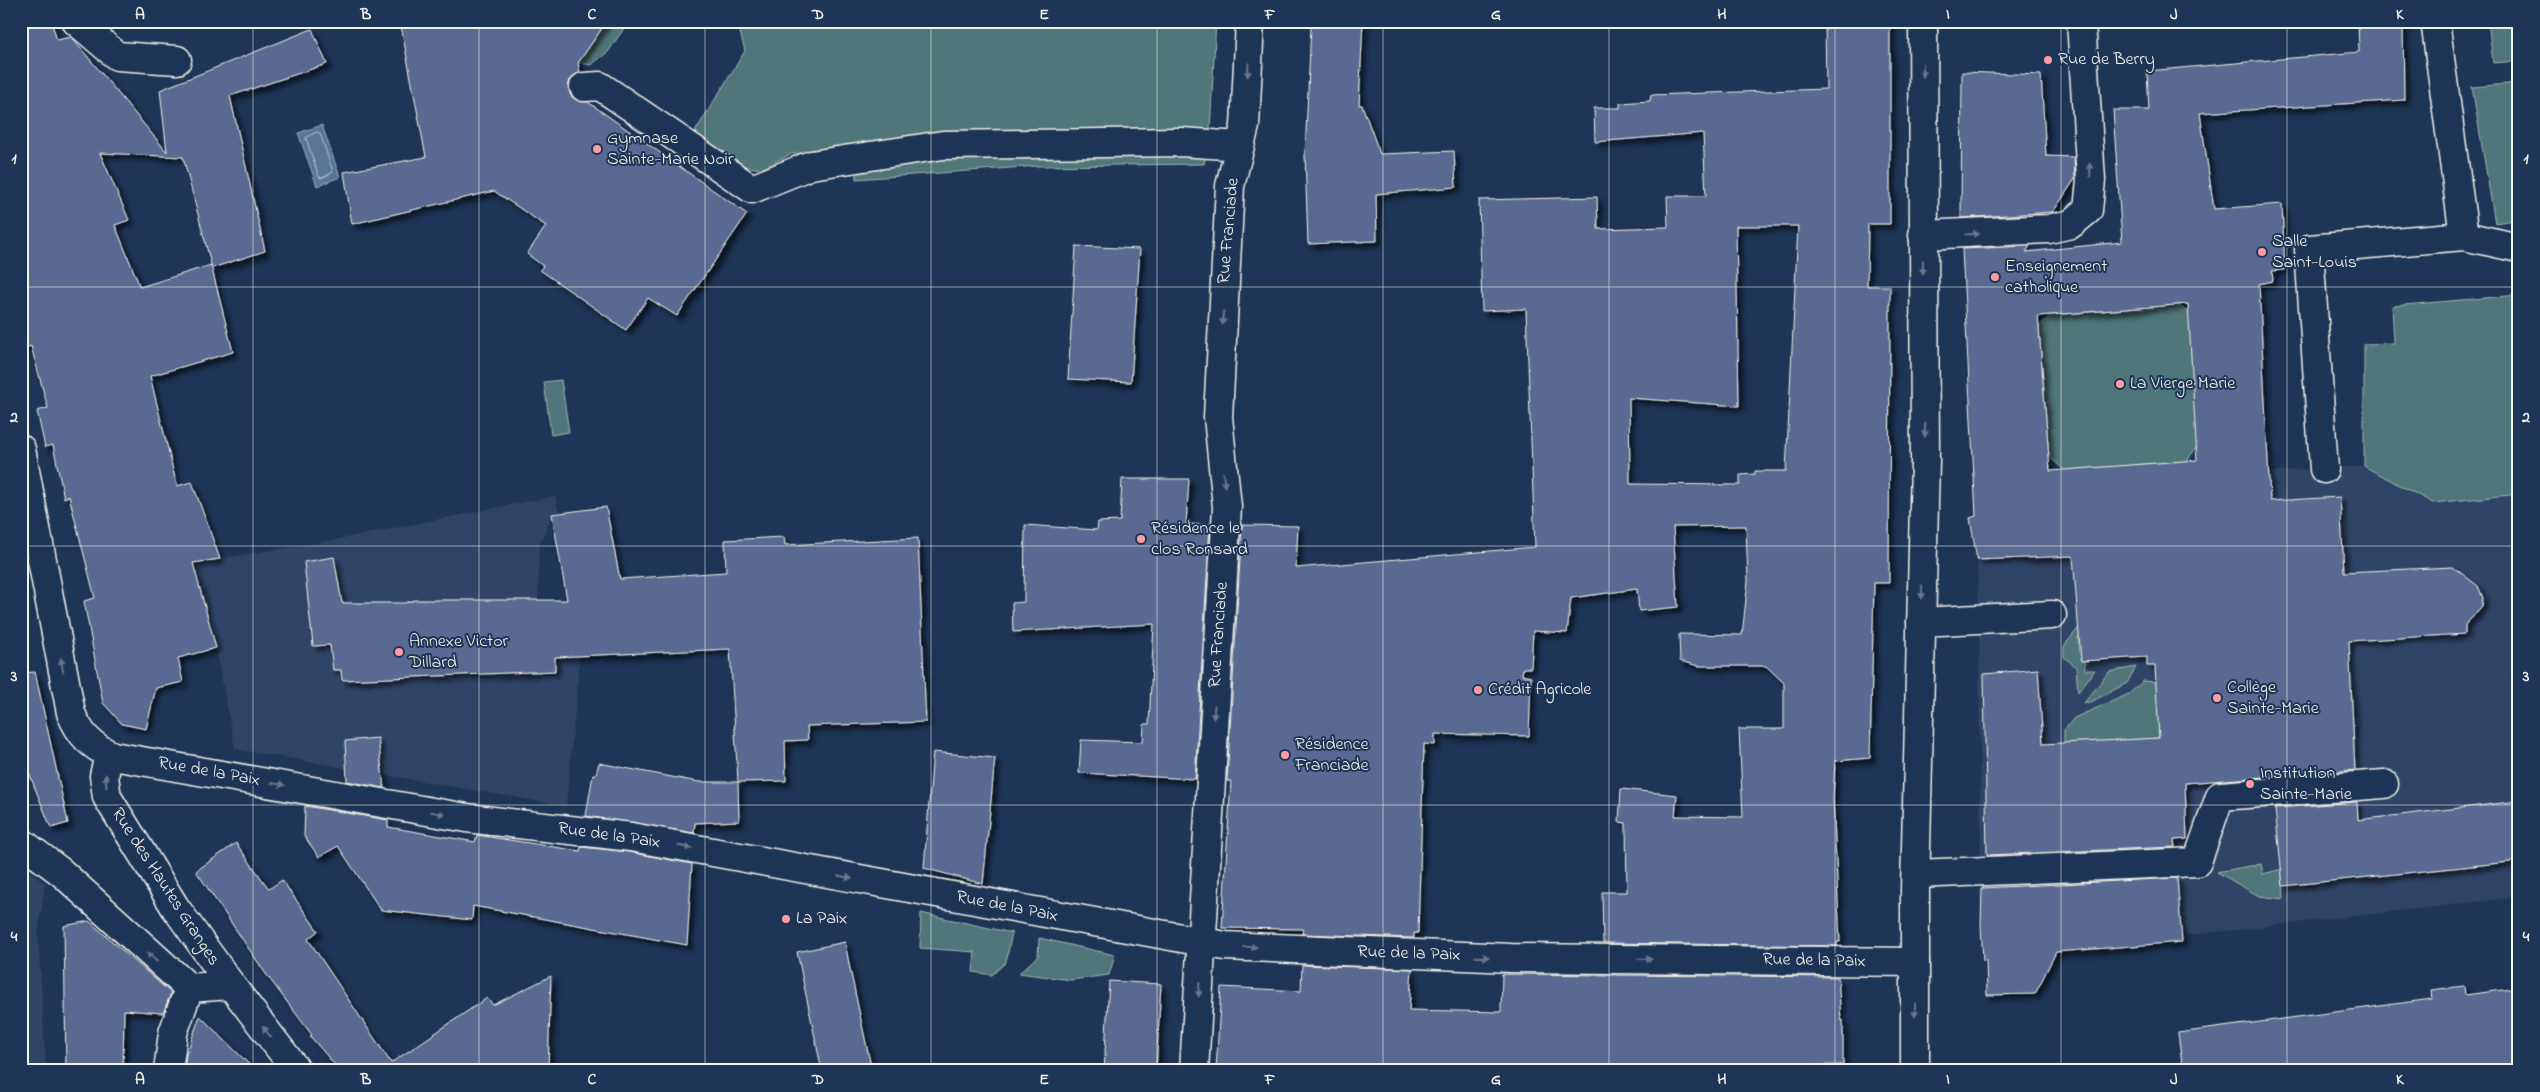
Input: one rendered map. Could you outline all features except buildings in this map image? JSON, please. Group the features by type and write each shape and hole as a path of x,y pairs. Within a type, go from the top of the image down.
{"street":[{"path":"76,21 117,56 177,60"},
{"name":"Rue Franciade","path":"1194,1071 1227,507 1218,417 1230,191 1244,126 1250,21"},
{"path":"1915,1071 1916,874 1925,460 1923,21"},
{"path":"1923,236 2049,229 2071,224 2088,210 2091,180 2081,21"},
{"path":"2436,21 2464,236"},
{"path":"584,88 600,86 752,189 811,165 943,145 1181,142 1240,146"},
{"path":"2324,469 2309,249 2464,236 2519,248"},
{"path":"21,449 71,713 78,730 90,743 109,754"},
{"path":"1921,622 2052,615"},
{"name":"Rue de la Paix","path":"109,754 467,818 631,837 1225,946 1511,958 1915,962"},
{"name":"Rue des Hautes Granges","path":"109,754 104,776 107,797 175,906 231,985 297,1071"},
{"path":"1916,874 2197,862 2220,796 2384,784"},
{"path":"21,842 60,872 189,988 231,985"},
{"path":"168,1071 173,1033 189,988"}],"shaded area":[{"name":"Institution Sainte-Marie","path":"2364,466 2433,503 2519,494 2519,897 2182,936 2179,911 1981,922 1979,613 1977,560 1970,518 2199,477"},
{"name":"Annexe Victor Dillard","path":"555,496 559,513 552,515 539,547 538,600 579,600 580,656 566,806 235,749 216,648 193,563 335,540"},
{"path":"21,864 45,884 38,932 46,1071 21,1071"}],"green space":[{"path":"607,21 629,21 608,52 591,65 578,63"},
{"path":"737,21 1216,21 1210,130 1071,134 821,151 791,154 761,169 737,165 693,135 745,51"},
{"path":"2488,21 2519,21 2519,61 2493,63"},
{"path":"2519,83 2519,216 2515,220 2495,223 2472,87"},
{"path":"1206,154 1204,164 1039,166 856,179 856,170 950,156"},
{"path":"2519,295 2519,494 2433,503 2364,466 2364,344 2394,343 2392,306"},
{"path":"2177,304 2189,313 2197,446 2187,461 2064,470 2049,457 2039,327 2050,315"},
{"path":"561,380 569,432 551,435 544,382"},
{"path":"2081,625 2082,636 2078,637 2078,643 2083,644 2085,670 2095,670 2078,692 2076,667 2064,657 2064,646"},
{"path":"2136,667 2127,683 2091,702 2084,703 2109,672"},
{"path":"2143,681 2156,682 2159,738 2064,743 2064,730 2074,718 2129,694"},
{"path":"2261,864 2263,874 2282,869 2284,899 2259,896 2217,872"},
{"path":"921,913 1012,933 1006,962 992,975 973,972 975,952 920,948"},
{"path":"1039,938 1115,955 1109,975 1071,980 1019,973 1038,956"}],"water":[{"path":"322,125 340,177 317,186 298,133"}],"place":[{"name":"Rue de Berry","path":"2048,60"},
{"name":"Gymnase Sainte-Marie Noir","path":"597,149"},
{"name":"Salle Saint-Louis","path":"2262,252"},
{"name":"Enseignement catholique","path":"1995,277"},
{"name":"La Vierge Marie","path":"2120,384"},
{"name":"Résidence le clos Ronsard","path":"1141,539"},
{"name":"Annexe Victor Dillard","path":"399,652"},
{"name":"Crédit Agricole","path":"1478,690"},
{"name":"Collège Sainte-Marie","path":"2217,698"},
{"name":"Résidence Franciade","path":"1285,755"},
{"name":"Institution Sainte-Marie","path":"2250,784"},
{"name":"La Paix","path":"786,919"}]}
